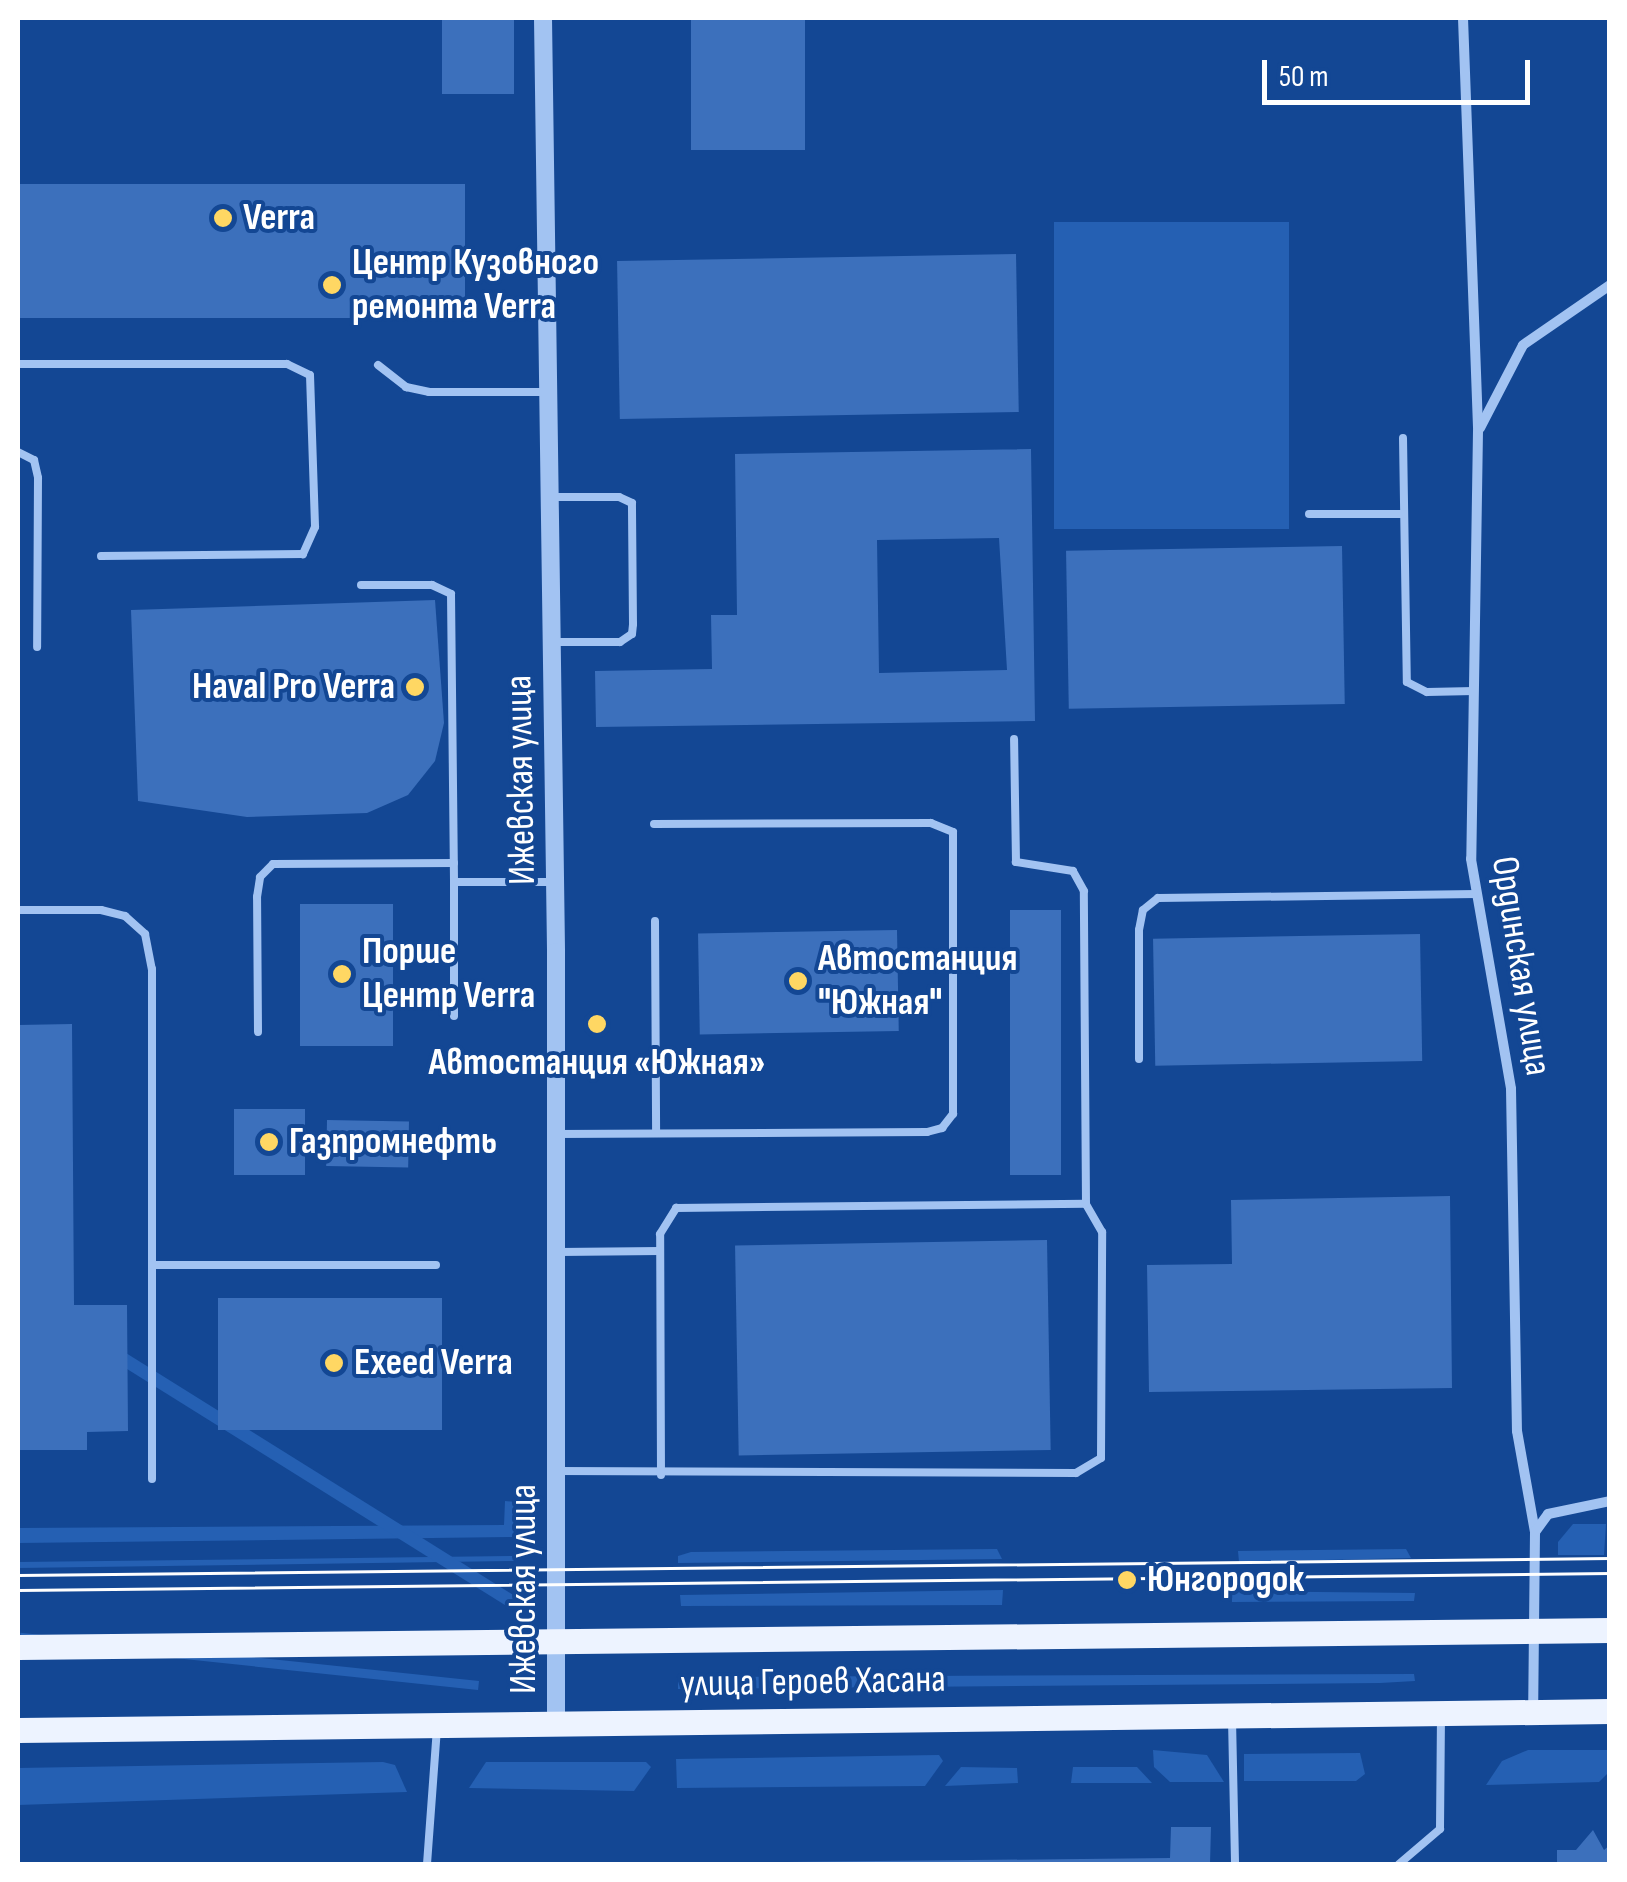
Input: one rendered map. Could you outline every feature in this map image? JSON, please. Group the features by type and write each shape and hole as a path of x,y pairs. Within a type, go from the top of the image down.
{"main road":[{"name":"улица Героев Хасана","path":"18,1647 1610,1630"},
{"name":"улица Героев Хасана","path":"18,1730 1610,1712"}],"street":[{"name":"Ижевская улица","path":"543,18 555,882 556,1722"},
{"path":"1464,18 1478,431"},
{"name":"Ординская улица","path":"1533,1712 1535,1532 1517,1432 1511,1088 1471,860 1478,431 1523,345 1610,285"},
{"path":"1535,1532 1548,1514 1610,1501"}],"lane":[{"path":"18,364 287,364 310,375 315,527 303,554 100,556"},
{"path":"378,364 406,387 428,392 548,392"},
{"path":"1403,438 1407,682 1427,692 1474,692"},
{"path":"18,452 34,460 38,478 38,647"},
{"path":"550,498 619,497 633,510 632,634 620,642 551,642"},
{"path":"1310,514 1403,514"},
{"path":"361,586 432,585 451,594 454,1016"},
{"path":"556,1471 660,1475 1090,1470 1101,1458 1102,1232 1086,1204 1084,891 1073,871 1016,862 1014,739"},
{"path":"556,1134 942,1128 957,1095 956,847 944,824 654,824"},
{"path":"258,1032 257,898 260,878 273,864 454,863"},
{"path":"454,882 555,882"},
{"path":"1139,1059 1139,930 1143,910 1158,898 1477,894"},
{"path":"18,910 101,910 125,916 145,934 152,969 152,1479"},
{"path":"655,922 656,1133"},
{"path":"660,1475 660,1251 664,1218 691,1206 1086,1204"},
{"path":"556,1252 660,1251"},
{"path":"152,1265 436,1265"},
{"path":"1399,1864 1440,1829 1441,1712"},
{"path":"1232,1714 1236,1864"},
{"path":"427,1864 436,1724"}],"shaded area":[{"path":"1054,222 1289,222 1289,529 1054,529"},
{"path":"94,1333 515,1596 508,1607 87,1344"},
{"path":"505,1501 518,1502 518,1537 18,1543 18,1528 504,1525"},
{"path":"1573,1524 1606,1524 1604,1555 1558,1555 1558,1542"},
{"path":"997,1549 1002,1559 678,1563 678,1556 691,1552"},
{"path":"1406,1549 1411,1558 1239,1562 1238,1551"},
{"path":"517,1556 516,1561 18,1568 18,1562"},
{"path":"1003,1590 1002,1605 681,1606 680,1595"},
{"path":"1232,1591 1415,1593 1414,1601 1232,1602"},
{"path":"21,1633 479,1681 478,1690 20,1642"},
{"path":"1414,1674 1415,1681 1380,1683 678,1689 678,1677"},
{"path":"1153,1750 1207,1755 1224,1782 1170,1782 1154,1767"},
{"path":"1528,1750 1609,1750 1609,1772 1599,1782 1486,1785 1502,1761"},
{"path":"1360,1753 1365,1774 1356,1781 1244,1781 1244,1754"},
{"path":"939,1755 943,1761 925,1786 677,1788 676,1759"},
{"path":"383,1762 395,1765 407,1792 18,1805 18,1768"},
{"path":"486,1762 646,1762 651,1767 634,1791 469,1788"},
{"path":"961,1767 1017,1768 1018,1783 945,1786"},
{"path":"1073,1767 1137,1767 1152,1783 1071,1783"}],"building":[{"path":"442,18 514,18 514,94 442,94"},
{"path":"691,18 805,18 805,150 691,150"},
{"path":"18,184 465,184 465,318 18,318"},
{"path":"1016,254 1019,412 620,419 617,261"},
{"path":"1031,449 1035,721 596,727 595,671 712,669 711,615 737,615 735,454","holes":["999,538 1007,670 879,673 877,540"]},
{"path":"1342,546 1345,704 1069,709 1066,551"},
{"path":"435,600 444,723 435,761 408,795 367,813 247,817 138,801 131,610"},
{"path":"300,904 393,904 393,1046 300,1046"},
{"path":"1010,910 1061,910 1061,1175 1010,1175"},
{"name":"Автостанция \"Южная\"","path":"897,930 899,1031 700,1034 698,933"},
{"path":"1420,934 1422,1061 1155,1066 1153,939"},
{"path":"72,1024 74,1305 127,1305 128,1431 87,1432 87,1450 18,1450 18,1025"},
{"name":"Газпромнефть","path":"234,1109 305,1109 305,1175 234,1175"},
{"path":"327,1120 409,1121 408,1167 326,1166"},
{"path":"1450,1196 1452,1388 1149,1392 1147,1265 1232,1264 1231,1200"},
{"path":"1047,1240 1051,1450 739,1455 735,1245"},
{"path":"218,1298 442,1298 442,1430 218,1430"},
{"path":"1171,1827 1211,1827 1210,1864 603,1864 1170,1858"},
{"path":"1593,1830 1604,1850 1610,1845 1610,1864 1557,1864 1557,1850 1576,1850"}],"tram line":[{"path":"18,1575 1610,1558"},
{"path":"18,1590 1610,1573"}],"place":[{"name":"Verra","path":"223,218"},
{"name":"Центр Кузовного ремонта Verra","path":"332,285"},
{"name":"Haval Pro Verra","path":"415,687"},
{"name":"Порше Центр Verra","path":"342,974"},
{"name":"Автостанция \"Южная\"","path":"798,981"},
{"name":"Автостанция «Южная»","path":"597,1024"},
{"name":"Газпромнефть","path":"269,1142"},
{"name":"Exeed Verra","path":"334,1363"},
{"name":"Юнгородок","path":"1127,1580"}]}
